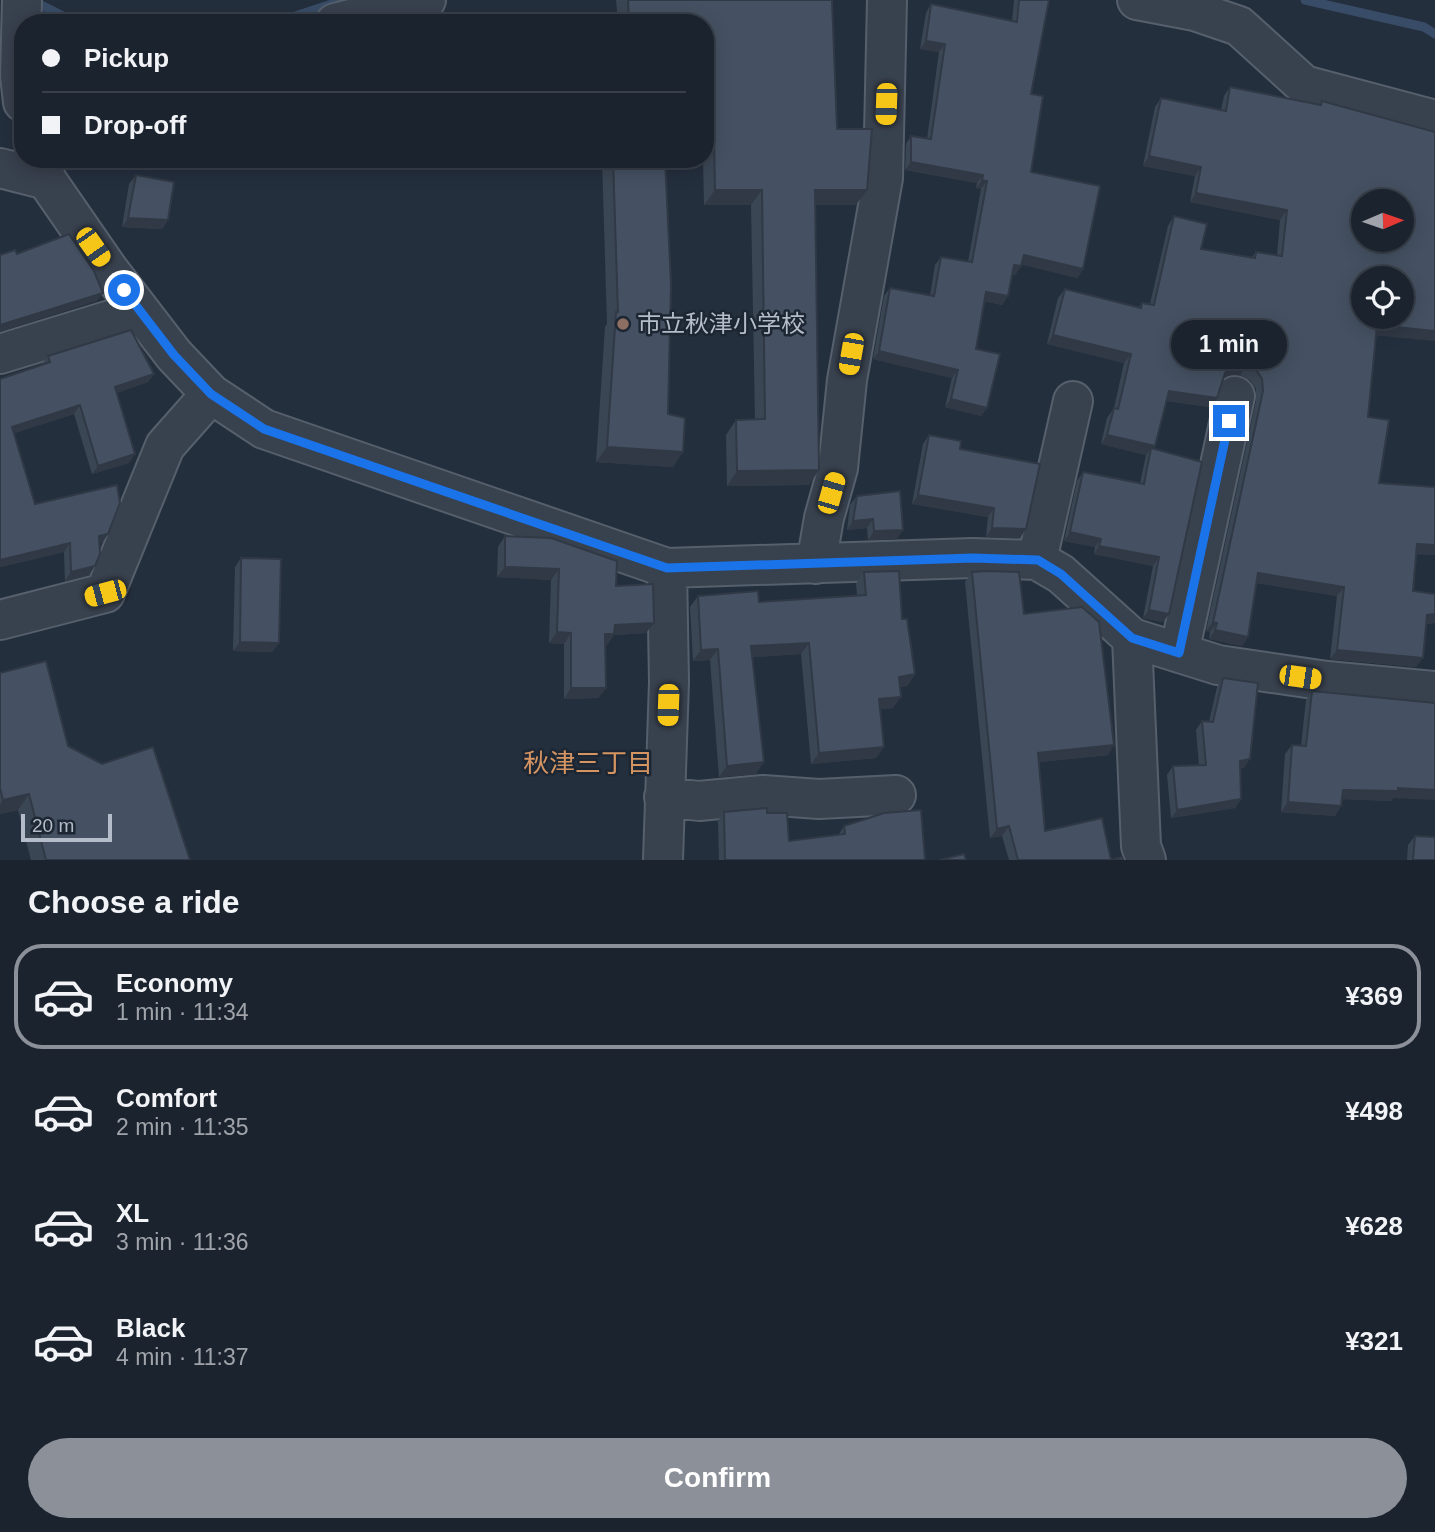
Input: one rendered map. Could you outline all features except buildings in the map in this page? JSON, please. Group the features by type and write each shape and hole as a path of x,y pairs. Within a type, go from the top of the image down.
{"street":[{"path":"371,14 426,0"},
{"path":"816,564 824,518 838,468 847,380 883,178 887,0"},
{"path":"1137,0 1195,10 1240,26 1304,85 1435,120"},
{"path":"0,168 39,170 174,355 211,394 264,429 667,568 973,558 1038,560 1061,574 1132,638 1218,665 1300,677 1435,691"},
{"path":"0,354 140,311"},
{"path":"0,620 105,593 165,446 211,394"},
{"path":"1179,653 1235,396"},
{"path":"1038,560 1073,401"},
{"path":"663,860 668,682 667,568"},
{"path":"1132,638 1141,846 1146,860"},
{"path":"664,797 699,801 763,795 819,799 896,795"}],"waterway":[{"path":"31,0 59,14"},
{"path":"301,14 344,0"},
{"path":"1305,0 1424,27 1435,34"}],"place":[{"name":"市立秋津小学校","path":"623,324"}],"district":[{"name":"秋津三丁目","path":"588,763"}],"route":[{"path":"124,290 174,355 211,394 264,429 667,568 973,558 1038,560 1061,574 1132,638 1179,653 1229,421"}]}
